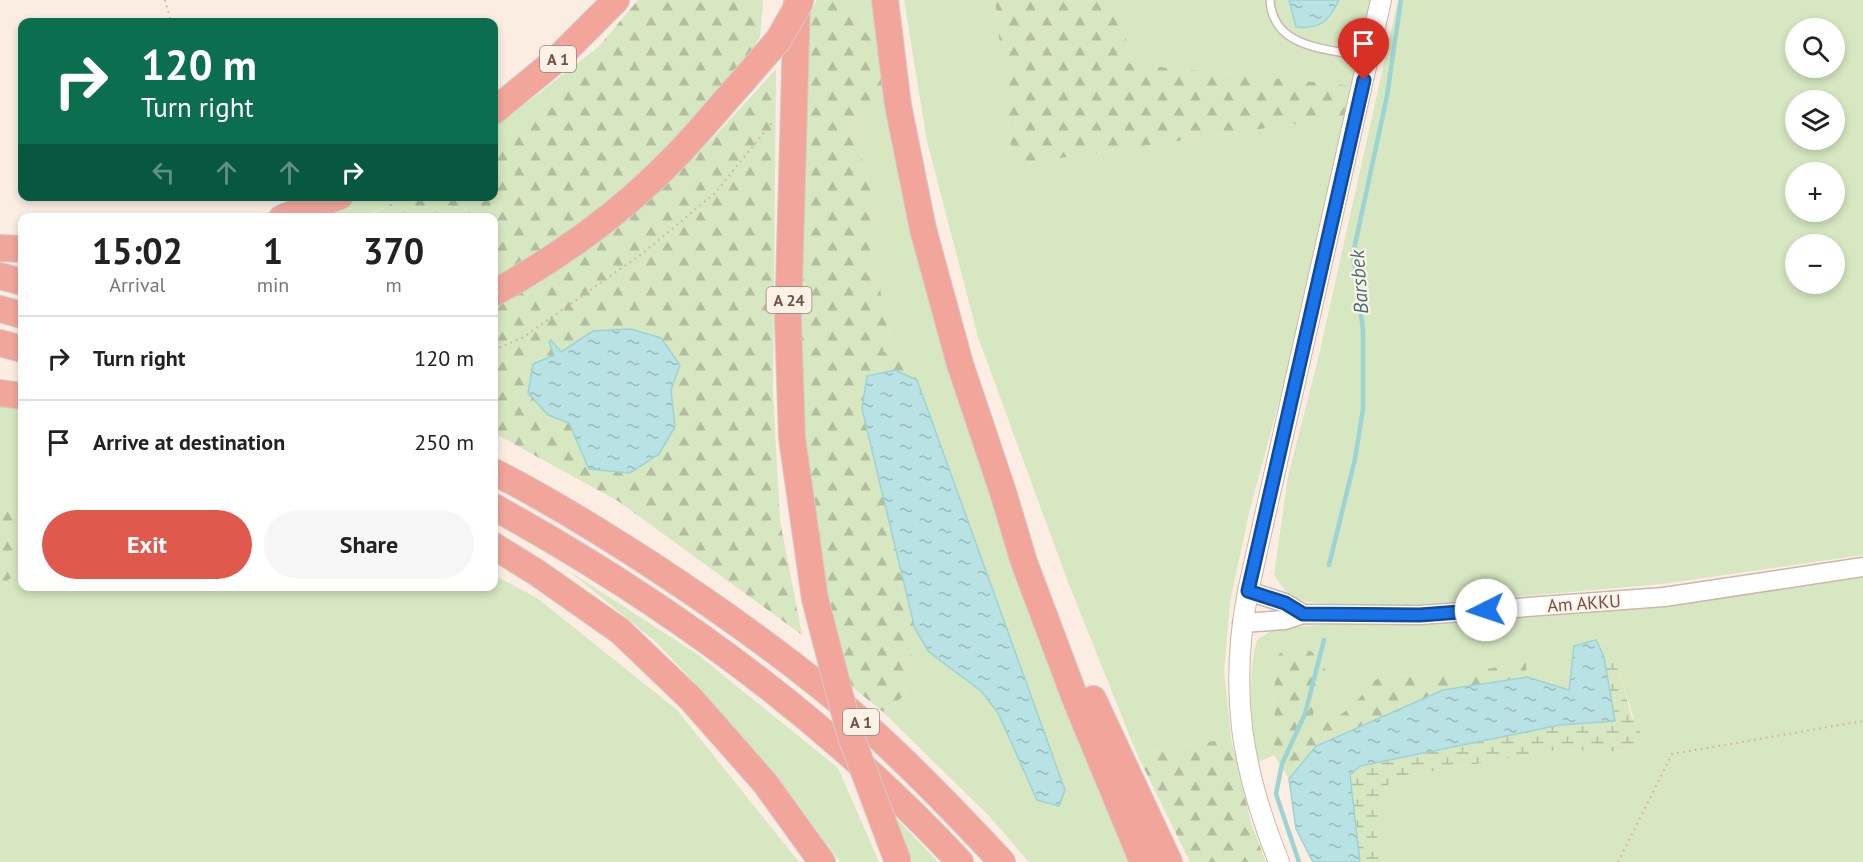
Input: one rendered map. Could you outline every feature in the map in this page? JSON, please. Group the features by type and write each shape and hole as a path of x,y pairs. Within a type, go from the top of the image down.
{"highway":[{"name":"A 1","path":"498,108 564,53 616,0"},
{"path":"498,291 529,273 607,219 674,159 779,39 799,0"},
{"name":"A 24","path":"799,0 788,320 792,438 815,599 850,734 898,862"},
{"path":"885,0 898,105 922,229 960,364 1024,562 1069,682 1143,862"},
{"path":"295,213 327,201"},
{"path":"0,248 18,249"},
{"path":"0,276 18,281"},
{"path":"0,309 18,314"},
{"path":"0,343 18,348"},
{"path":"0,393 18,395"},
{"name":"A 1","path":"498,474 570,512 689,590 773,650 837,700 897,754 942,797 1002,862"},
{"path":"1003,492 1035,559 1092,698 1169,862"},
{"name":"A 1","path":"498,509 631,588 754,675 817,724 876,776 960,862"},
{"path":"498,548 536,572 620,631 691,699 765,783 822,862"}],"main road":[{"path":"1279,862 1266,830 1241,732 1238,667 1242,623 1381,0"}],"street":[{"name":"Am AKKU","path":"1242,623 1285,620 1303,614 1420,615 1664,597 1863,567"},
{"name":"Am AKKU","path":"1248,591 1285,603 1303,614"}],"lane":[{"path":"1270,0 1271,10 1281,31 1295,41 1368,57"}],"path":[{"path":"165,0 170,18"},
{"path":"498,348 522,338 643,253 715,193 794,98"},
{"path":"1618,862 1672,754 1863,721"}],"green space":[{"path":"638,0 763,0 760,37 748,56 651,166 567,236 498,276 498,213 374,213 396,201 498,201 498,137 533,114 600,45"},
{"path":"817,0 858,0 866,33 880,46 887,94 857,111 862,162 879,213 869,236 890,338 883,351 917,371 917,380 895,370 862,408 915,629 905,695 883,712 846,682 823,588 805,450 798,319 807,17"},
{"path":"858,0 875,0 880,46 866,33"},
{"path":"904,0 995,0 1013,165 1349,116 1308,305 1249,513 1230,602 1224,671 1231,738 1137,754 1068,582 978,337 927,141"},
{"path":"995,0 1120,0 1130,64 1356,86 1349,116 1013,165"},
{"path":"1120,0 1289,0 1296,27 1329,18 1339,0 1373,0 1356,86 1130,64"},
{"path":"1398,0 1863,0 1863,555 1662,584 1430,604 1347,608 1303,601 1288,595 1274,575 1288,477 1319,355"},
{"path":"601,45 533,114 498,137 498,123 515,112"},
{"path":"776,69 773,391 780,521 802,635 618,501 498,435 498,305 569,263 622,224 656,194 726,124","holes":["593,331 680,366 671,390 675,427 589,469 569,423 548,415 533,364 554,355 551,340 561,352"]},
{"path":"887,94 904,185 1137,862 1029,862 989,816 883,712 905,695 915,629 929,652 981,691 998,713 1037,800 1059,806 1065,790 917,380 917,371 883,351 890,338 869,236 879,213 862,162 857,111"},
{"path":"351,201 396,201 372,213 322,213"},
{"path":"0,405 18,407 18,509 0,497"},
{"path":"0,497 18,509 18,571 0,588"},
{"path":"18,571 18,591 498,591 498,577 537,598 677,710 799,862 0,862 0,588"},
{"path":"569,571 697,654 838,768 879,862 840,862 775,773 702,691 656,642"},
{"path":"1863,575 1863,862 1379,862 1377,828 1379,807 1382,796 1394,778 1557,750 1636,752 1639,736 1620,674 1603,642 1596,640 1574,646 1569,690 1527,677 1526,663 1437,676 1380,677 1370,685 1355,704 1332,721 1319,726 1313,720 1312,709 1317,692 1275,659 1274,755 1258,762 1252,716 1252,671 1257,640 1271,631 1304,626 1667,606"},
{"path":"1596,640 1603,642 1614,660 1632,719 1642,723 1639,736 1643,739 1636,752 1557,750 1394,778 1382,796 1379,807 1377,828 1379,862 1360,862 1350,774 1360,766 1560,725 1614,721 1604,657"},
{"path":"1301,647 1312,652 1327,672 1313,713 1313,720 1319,725 1332,721 1355,704 1370,684 1380,677 1437,676 1526,663 1527,677 1443,690 1316,745 1289,779 1274,755 1275,658 1286,648"},
{"path":"1231,738 1251,823 1266,862 1190,862 1137,754"},
{"path":"891,813 938,862 912,862"}],"water":[{"path":"1289,0 1339,0 1327,19 1318,25 1304,28 1296,27"},
{"path":"631,329 661,338 680,365 671,390 675,427 659,454 630,473 589,469 569,423 548,415 528,393 533,364 554,355 549,342 551,340 561,352 593,331"},
{"path":"895,370 917,380 1065,790 1059,806 1037,800 998,713 981,691 929,652 915,629 862,409 867,376"},
{"path":"1596,640 1604,657 1615,721 1560,725 1360,766 1350,775 1360,862 1313,862 1296,829 1289,779 1316,746 1443,690 1527,677 1569,690 1574,646"}],"waterway":[{"name":"Barsbek","path":"1329,565 1355,459 1363,409 1363,330 1353,254 1387,96 1401,0"},
{"name":"Barsbek","path":"1299,862 1276,794 1282,764 1305,714 1324,640"}],"route":[{"path":"1364,80 1248,591 1285,603 1303,614 1420,615 1486,610"}]}
